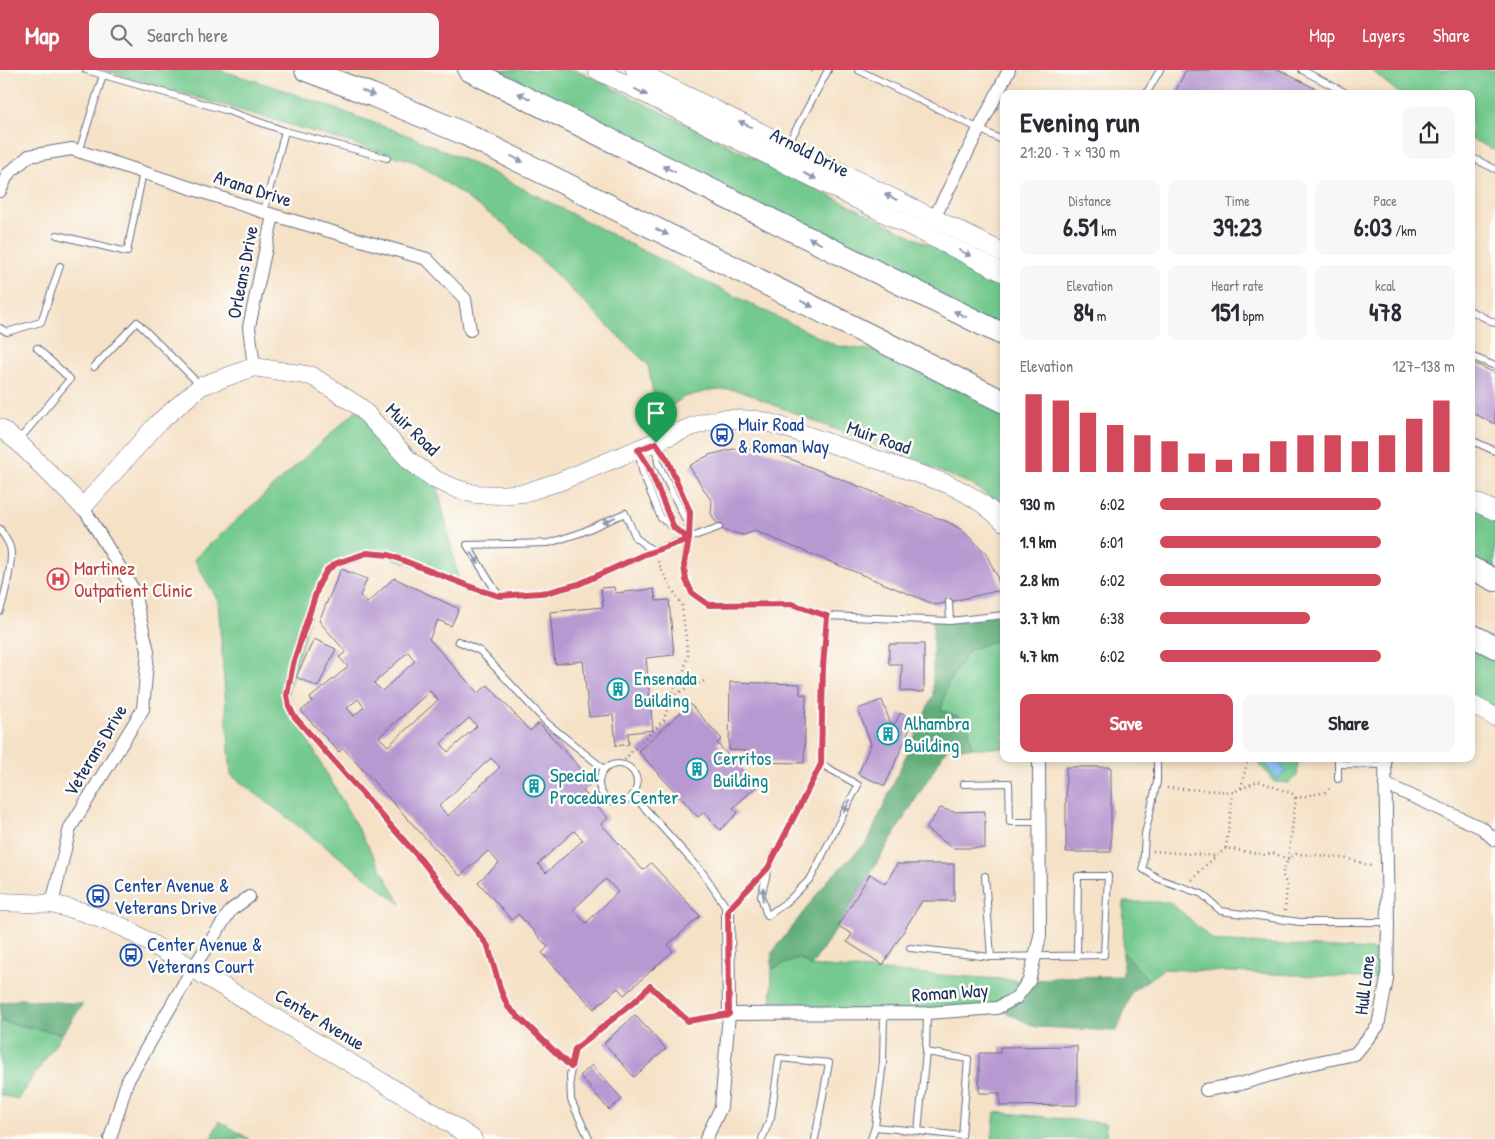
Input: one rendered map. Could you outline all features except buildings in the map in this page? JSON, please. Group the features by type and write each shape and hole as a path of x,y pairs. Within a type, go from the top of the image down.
{"highway":[{"path":"306,70 465,134 1000,400"},
{"path":"469,70 1000,333"},
{"path":"1475,570 1495,580"},
{"path":"1475,637 1495,647"}],"street":[{"name":"Arnold Drive","path":"597,70 930,226 1000,252"},
{"name":"Arnold Drive","path":"635,70 787,145 930,226 1000,270"},
{"path":"930,226 1008,70"},
{"name":"Arana Drive","path":"0,191 8,174 29,156 72,149 269,213 427,259 465,299 470,330"},
{"name":"Orleans Drive","path":"254,368 249,327 269,213"},
{"name":"Muir Road","path":"83,507 158,423 201,386 254,368 312,376 360,407 410,461 436,480 475,494 524,493 560,481 691,427 722,419 757,420 771,423 948,484 988,506 1000,518"},
{"path":"0,428 18,442 83,507"},
{"path":"1475,490 1495,498"},
{"path":"1475,502 1495,511"},
{"name":"Veterans Drive","path":"52,904 70,828 143,709 148,650 133,589 83,507"},
{"path":"1475,706 1495,717"},
{"name":"Roman Way","path":"729,1014 927,1013 997,1008 1016,998 1029,981 1040,936 1039,762"},
{"name":"Hull Lane","path":"1206,1090 1240,1084 1309,1064 1355,1054 1378,1026 1387,979 1388,871 1385,762"},
{"path":"1385,784 1482,828 1495,840"},
{"path":"110,1139 127,1082 193,968 231,910 249,897"},
{"name":"Center Avenue","path":"0,902 52,904 83,912 124,928 438,1115 472,1139"},
{"path":"706,1139 721,1107 729,1014 728,910"}],"lane":[{"path":"86,70 225,110 285,131 388,158"},
{"path":"787,145 828,70"},
{"path":"858,70 1000,139"},
{"path":"1148,90 1160,70"},
{"path":"1302,70 1340,90"},
{"path":"79,152 102,75"},
{"path":"269,213 285,131"},
{"path":"1475,158 1495,169"},
{"path":"57,235 127,252 143,172"},
{"path":"0,328 7,332 41,322 60,266"},
{"path":"1475,313 1495,323"},
{"path":"94,367 138,322 201,386"},
{"path":"18,442 70,379 37,348"},
{"path":"1475,358 1495,366"},
{"path":"1475,442 1495,451"},
{"path":"656,443 667,459 690,512 689,539 684,566 686,580 692,593 709,605 792,604 827,616 950,621 1000,615"},
{"path":"638,450 649,467 674,528 689,539"},
{"path":"499,596 467,545 549,544 580,534 625,513 636,538 653,551"},
{"path":"571,1067 508,1007 501,991 488,946 422,861 294,716 289,706 287,695 293,664 319,584 327,570 337,563 367,553 389,555 499,596 549,592 579,584 653,551 719,527"},
{"path":"0,529 10,548 7,581 0,611"},
{"path":"950,602 950,621"},
{"path":"821,764 858,785 811,878 788,901 767,916 761,896 768,868 821,764 823,667 827,616"},
{"path":"458,641 480,651 547,723 604,769"},
{"path":"1157,762 1157,782 1144,834 1143,869 1159,879 1202,894 1220,911 1300,922 1388,922"},
{"path":"1338,779 1338,762 1385,762"},
{"path":"616,764 622,764 633,771 636,776 637,783 633,795 622,802 609,801 600,792 598,780 604,769 616,764"},
{"path":"964,784 1008,783 1010,822 1039,822"},
{"path":"633,795 703,873 728,910 768,868"},
{"path":"985,876 991,957"},
{"path":"910,948 991,957 1104,956 1108,876 1078,876 1077,956"},
{"path":"589,1139 571,1100 570,1075 575,1049 634,1002 650,986 688,1021 729,1014"},
{"path":"918,1130 926,1052 927,1013"},
{"path":"871,1139 875,1127 883,1062 884,1014"},
{"path":"875,1127 962,1136 968,1059 926,1052"},
{"path":"762,1139 771,1117 778,1058 829,1064 815,1139"}],"path":[{"path":"622,764 630,753 664,720 671,696 684,670 688,655 682,606 653,551"},
{"path":"671,696 704,682"},
{"path":"1241,788 1247,762"},
{"path":"1296,798 1326,792 1338,779"},
{"path":"1157,782 1166,788 1233,792 1258,781 1293,794 1296,798 1288,859 1282,874 1287,885 1284,920"},
{"path":"1184,888 1204,866 1226,848 1233,792"},
{"path":"1226,848 1265,855 1273,853 1288,859"},
{"path":"1144,850 1217,856"},
{"path":"1288,859 1296,854 1316,855 1349,859 1388,871"}],"green space":[{"path":"104,70 220,70 272,86 415,138 489,171 657,258 837,346 909,355 1000,400 1000,504 971,484 748,393 730,389 708,391 684,397 657,416 648,365 504,224 416,162"},
{"path":"469,70 577,70 1000,280 1000,333"},
{"path":"1371,70 1495,70 1495,150 1475,141 1475,90 1395,90"},
{"path":"360,407 436,480 459,582 378,553 337,563 319,584 287,695 294,716 401,904 231,775 218,601 194,559"},
{"path":"1475,502 1495,511 1495,580 1475,570"},
{"path":"1000,615 1000,641 969,650 948,683 941,710 967,720 972,748 947,748 838,926 811,966 799,958 772,969 772,953 829,879 868,841 933,695 933,620"},
{"path":"1475,637 1495,647 1495,717 1475,706"},
{"path":"1000,641 1000,748 972,748 967,720 941,710 948,683 969,650"},
{"path":"1260,762 1298,762 1297,776 1288,783 1274,782 1260,765"},
{"path":"1124,902 1170,902 1214,941 1387,951 1387,979 1163,969 1148,980 1123,952"},
{"path":"1123,952 1148,980 1132,991 1117,1031 1036,1027 997,1008 1029,981 1062,977 1123,976"},
{"path":"799,958 811,966 1029,981 997,1008 771,1014 772,969"},
{"path":"21,999 83,1004 62,1034 0,1021 0,1003"},
{"path":"0,1021 62,1034 18,1099 0,1095"},
{"path":"995,1112 1105,1123 1107,1139 992,1139"},
{"path":"219,1121 249,1139 211,1139"}],"water":[{"path":"1265,762 1279,762 1286,772 1277,779"}],"place":[{"name":"Muir Road & Roman Way","path":"722,435"},
{"name":"Martinez Outpatient Clinic","path":"58,579"},
{"name":"Ensenada Building","path":"618,689"},
{"name":"Alhambra Building","path":"888,734"},
{"name":"Cerritos Building","path":"697,769"},
{"name":"Special Procedures Center","path":"534,786"},
{"name":"Center Avenue & Veterans Drive","path":"98,896"},
{"name":"Center Avenue & Veterans Court","path":"131,955"}],"route":[{"path":"656,443 638,450 649,467 674,528 689,539 684,566 686,580 692,593 709,605 792,604 827,616 823,667 821,764 768,868 728,910 729,1014 688,1021 650,986 634,1002 575,1049 571,1067 508,1007 501,991 488,946 422,861 294,716 289,706 287,695 288,683 319,584 327,570 337,563 352,557 367,553 389,555 499,596 549,592 579,584 643,555 689,539 690,512 667,459 656,443"}]}
